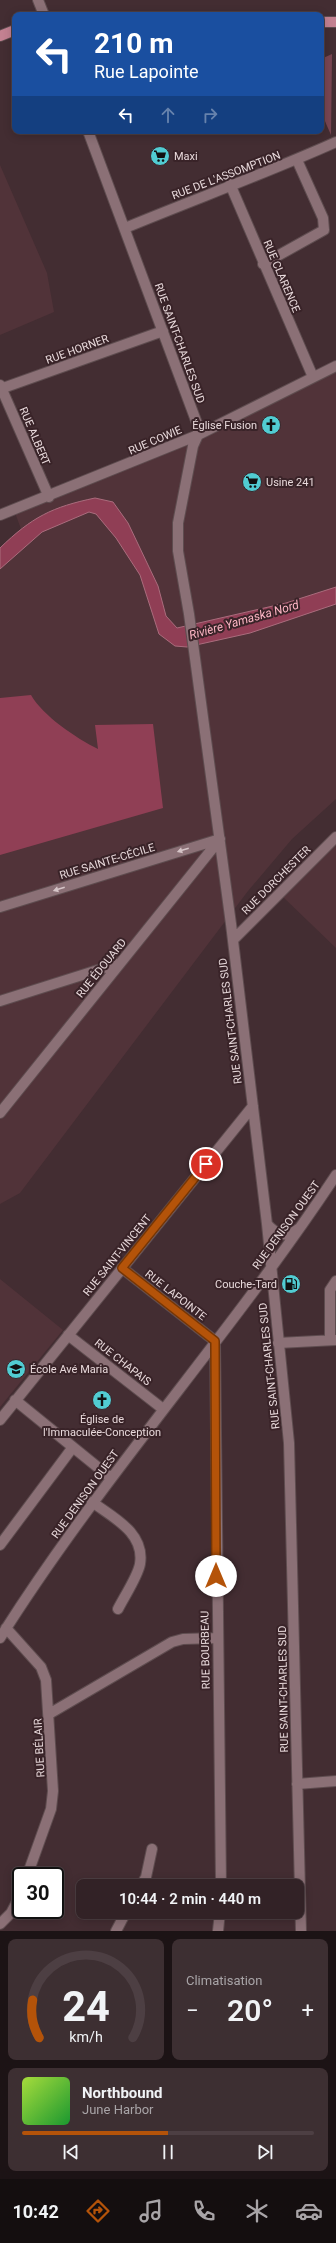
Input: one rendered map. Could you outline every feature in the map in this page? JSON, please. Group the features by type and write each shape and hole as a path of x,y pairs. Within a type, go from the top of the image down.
{"main road":[{"path":"324,22 336,22"},
{"path":"0,36 12,31"}],"street":[{"path":"38,0 43,12"},
{"name":"RUE SAINT-CHARLES SUD","path":"89,134 198,426 198,436 193,446 178,523 178,551 189,614 220,839 267,1224 289,1442 300,1931"},
{"name":"RUE DE L'ASSOMPTION","path":"124,228 230,184 297,160 336,142"},
{"path":"263,264 324,230 323,218 297,160"},
{"name":"RUE CLARENCE","path":"230,184 312,377"},
{"name":"RUE HORNER","path":"1,388 163,331"},
{"name":"RUE COWIE","path":"0,515 49,497 198,436 336,366"},
{"name":"RUE ALBERT","path":"1,388 49,497"},
{"name":"RUE DORCHESTER","path":"232,940 336,836"},
{"name":"RUE SAINTE-CÉCILE","path":"0,907 220,839"},
{"name":"RUE ÉDOUARD","path":"0,1113 220,839"},
{"path":"0,1001 120,963"},
{"name":"RUE SAINT-VINCENT","path":"0,1420 253,1106"},
{"name":"RUE DENISON OUEST","path":"0,1638 92,1502 271,1267 336,1175"},
{"path":"267,1224 274,1232 284,1235 293,1234 302,1225"},
{"name":"RUE LAPOINTE","path":"122,1268 215,1341"},
{"path":"278,1342 333,1339 330,1290 336,1281"},
{"name":"RUE CHAPAIS","path":"68,1335 163,1409"},
{"name":"RUE BOURBEAU","path":"215,1341 217,1638 221,1879"},
{"path":"15,1400 110,1478"},
{"path":"0,1545 74,1447"},
{"path":"92,1502 128,1527 141,1548 140,1565 118,1609"},
{"name":"RUE BÉLAIR","path":"6,1628 41,1667 46,1680 53,1791 51,1809 30,1867"},
{"path":"49,1714 172,1642 183,1639 217,1638"},
{"path":"297,1784 336,1781"},
{"path":"145,1879 152,1848"},
{"path":"0,1924 12,1911"},
{"path":"116,1931 122,1919"},
{"path":"218,1931 219,1919"}],"shaded area":[{"path":"332,54 331,135 324,119 324,58"},
{"path":"0,165 47,273 54,312 0,335"},
{"path":"336,366 336,799 292,839 248,891 20,1193 0,1204 0,548 21,529 14,510 152,454"},
{"path":"31,695 43,711 61,726 98,749 95,725 153,724 163,808 0,855 0,698"},
{"path":"336,844 336,948 282,896"},
{"name":"École Avé Maria","path":"0,1279 63,1330 0,1407"}],"water":[{"name":"Rivière Yamaska Nord","path":"95,498 113,502 128,523 158,586 166,616 177,628 286,603 336,587 336,604 250,633 187,647 175,646 159,634 140,575 116,538 96,514 89,512 42,532 0,569 0,548 22,528 54,510 80,501"}],"place":[{"name":"Maxi","path":"160,156"},
{"name":"Église Fusion","path":"271,425"},
{"name":"Usine 241","path":"252,482"},
{"name":"Couche-Tard","path":"291,1284"},
{"name":"École Avé Maria","path":"16,1369"},
{"name":"Église de l'Immaculée-Conception","path":"102,1400"}],"route":[{"path":"206,1164 122,1268 215,1341 216,1576"}]}
